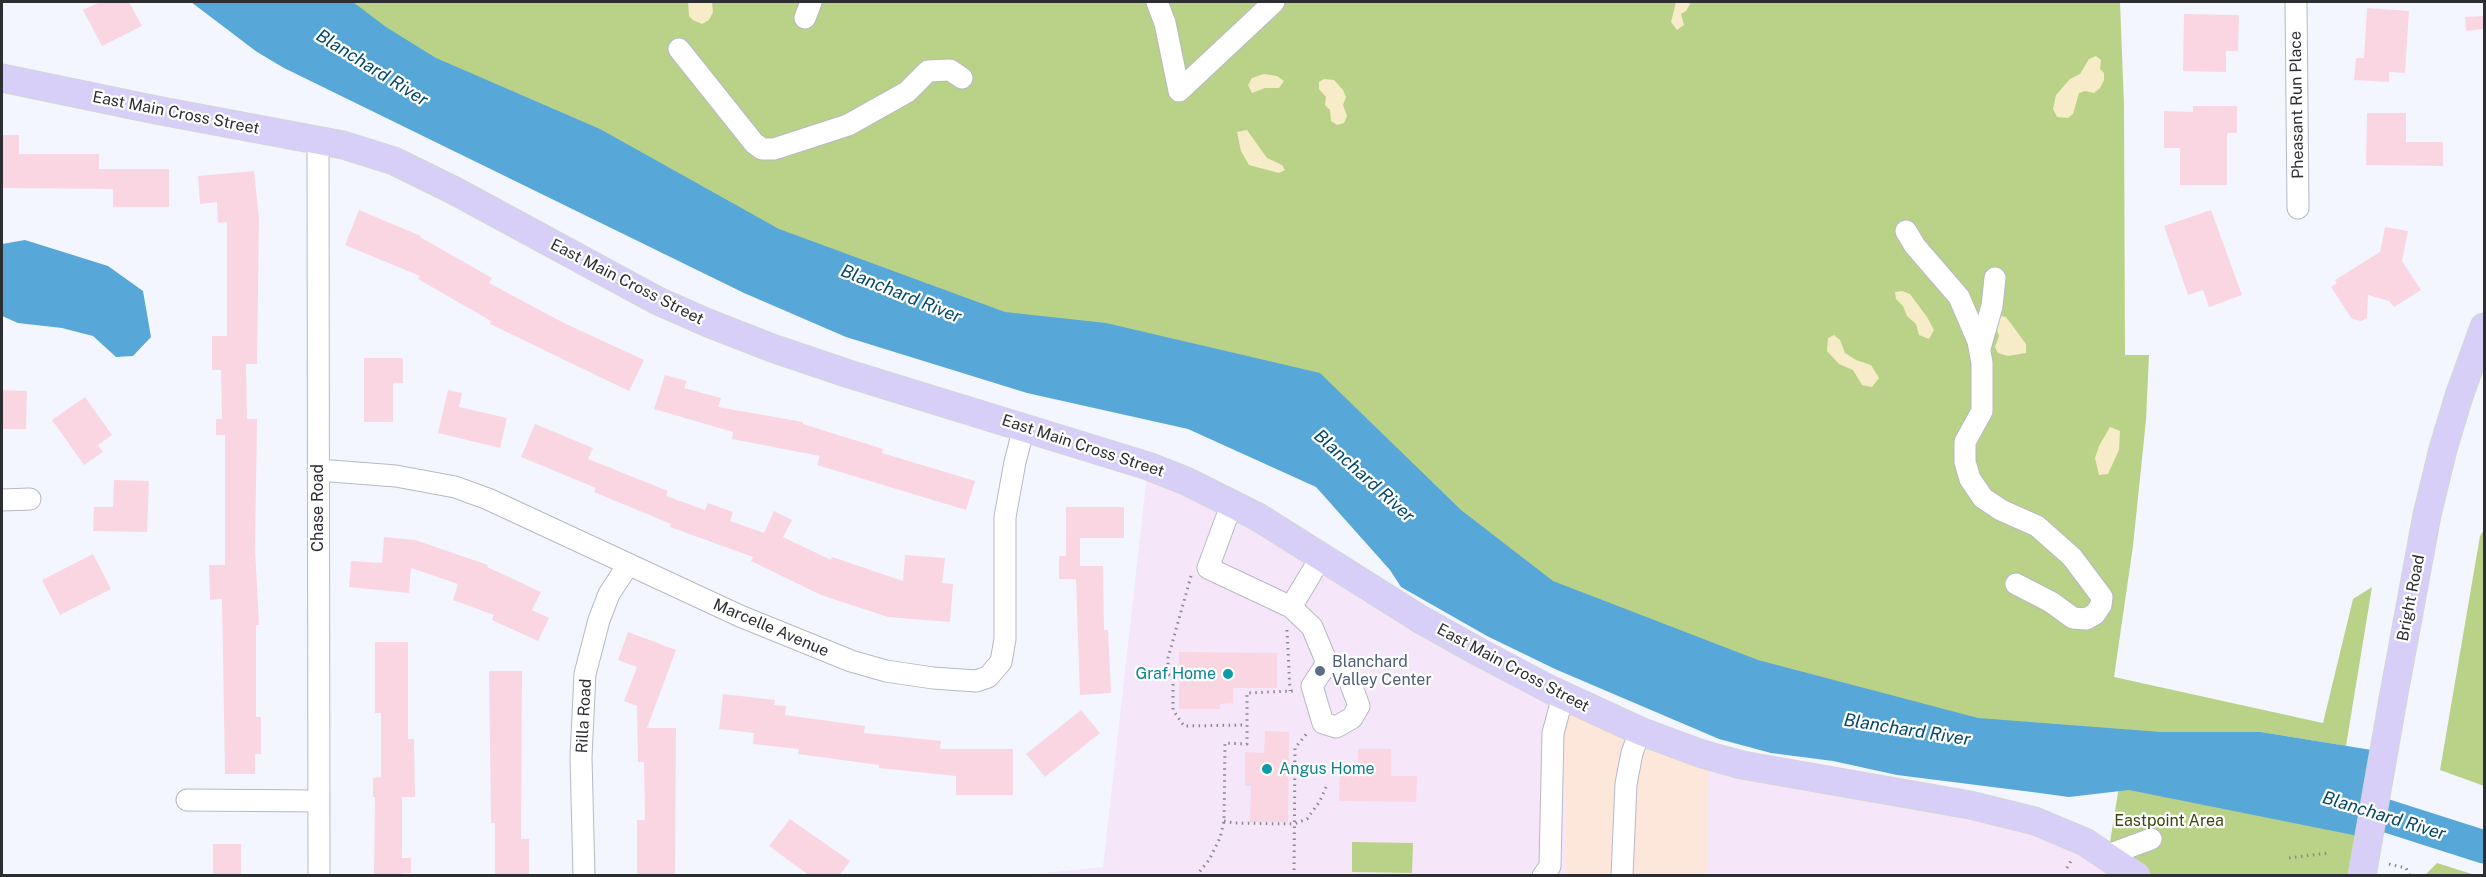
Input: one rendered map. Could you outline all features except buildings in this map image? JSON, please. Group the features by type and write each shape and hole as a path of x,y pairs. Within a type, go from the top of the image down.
{"main road":[{"name":"East Main Cross Street","path":"2,78 369,152 418,172 598,270 708,323 849,374 1148,466 1186,481 1232,503 1419,619 1563,696 1640,731 1702,754 1742,765 2009,813 2061,830 2108,855 2136,876"},
{"name":"Bright Road","path":"2362,876 2427,515 2443,448 2484,327"}],"street":[{"path":"1157,2 1164,23 1179,92 1274,2"},
{"name":"Pheasant Run Place","path":"2296,2 2298,208"},
{"path":"679,49 762,149 774,149 848,125 877,111 907,92 928,71 950,70 962,78"},
{"name":"Chase Road","path":"318,140 319,876"},
{"path":"1906,231 1915,246 1959,297 1969,317 1980,350 1982,411 1965,442 1965,462 1970,479 1983,498 2001,510 2037,526 2072,557 2102,597 2101,605 2095,614 2086,619 2073,618 2050,602 2016,584"},
{"path":"1980,350 1992,306 1995,278"},
{"name":"Marcelle Avenue","path":"318,470 396,476 455,487 488,499 740,616 851,662 933,678 976,681 988,677 1001,662 1005,639 1005,517 1024,427"},
{"path":"2,500 30,499"},
{"path":"1232,503 1208,568 1291,607 1312,627 1327,663 1347,674 1359,706 1352,718 1336,727 1323,723 1312,686 1327,663"},
{"path":"1291,607 1321,557"},
{"name":"Rilla Road","path":"584,876 581,757 585,674 599,620 609,594 628,565"},
{"path":"1543,876 1550,866 1553,733 1563,696"},
{"path":"1622,876 1626,784 1632,753 1640,731"},
{"path":"188,800 318,801"},
{"path":"2108,855 2151,839"}],"path":[{"path":"1208,568 1191,575 1168,658 1168,674 1173,678 1173,710 1184,726 1247,725"},
{"path":"1290,691 1287,630 1291,607"},
{"path":"1196,876 1209,860 1220,838 1224,821 1225,743 1247,744 1247,693 1313,690"},
{"path":"1294,876 1295,748 1321,716"},
{"path":"1224,821 1294,824 1306,819 1320,801 1326,787"},
{"path":"2289,858 2329,853"},
{"path":"2389,864 2406,868 2410,876"}],"shaded area":[{"name":"Blanchard Valley Center","path":"1148,466 1663,740 1970,805 2108,855 2108,876 1015,876 1103,867"},
{"path":"1563,696 1708,756 1707,875 1566,875"}],"green space":[{"path":"269,2 2120,2 2124,105 2125,355 2149,355 2146,420 2133,546 2114,677 2323,723 2353,599 2372,587 2346,746 2261,732 2114,760 1503,600 1302,420 1031,346"},
{"path":"2484,530 2484,786 2440,770 2480,536"},
{"name":"Eastpoint Area","path":"2123,761 2373,811 2354,875 2136,875 2108,855"},
{"path":"1352,842 1413,843 1412,873 1352,872"},
{"path":"2437,863 2475,875 2425,875"}],"sand":[{"path":"688,2 712,2 713,12 709,20 702,24 693,20 689,16"},
{"path":"1676,2 1690,4 1681,14 1684,25 1677,30 1671,22"},
{"path":"2096,56 2101,60 2100,69 2104,73 2104,80 2100,88 2094,93 2085,91 2079,93 2073,114 2068,118 2057,117 2053,109 2056,95 2070,79 2080,74 2089,59"},
{"path":"1264,74 1277,76 1284,81 1279,88 1265,88 1252,93 1248,85 1252,78"},
{"path":"1324,79 1334,80 1343,90 1346,97 1343,105 1347,116 1344,123 1337,125 1331,121 1330,110 1325,105 1326,97 1319,89 1319,82"},
{"path":"1247,130 1267,158 1282,165 1285,170 1279,173 1249,165 1241,151 1237,132"},
{"path":"1902,291 1910,294 1927,317 1934,330 1929,339 1919,335 1916,324 1907,316 1903,306 1896,299 1895,292"},
{"path":"1997,315 2006,317 2026,344 2026,353 2008,356 1998,353 1995,347 1999,336 1994,322"},
{"path":"1834,335 1840,340 1845,353 1871,365 1879,378 1872,387 1862,385 1853,370 1839,364 1827,351 1828,338"},
{"path":"2110,427 2120,431 2119,450 2108,474 2099,475 2095,458"}],"water":[{"path":"191,2 353,2 386,27 436,58 600,129 779,229 1005,312 1106,323 1320,373 1461,510 1553,581 1758,660 1978,718 2161,732 2261,732 2384,752 2368,838 2129,790 2069,797 1897,775 1833,761 1771,753 1719,739 1555,669 1487,636 1401,587 1390,570 1316,487 1188,429 1027,393 846,337 744,293 284,68 257,52"},
{"path":"25,240 108,266 143,291 151,337 133,356 116,357 93,336 62,328 18,323 2,316 2,244"}],"waterway":[{"name":"Blanchard River","path":"2343,802 2484,847"}],"place":[{"name":"Blanchard Valley Center","path":"1320,671"},
{"name":"Graf Home","path":"1228,674"},
{"name":"Angus Home","path":"1267,769"}]}
